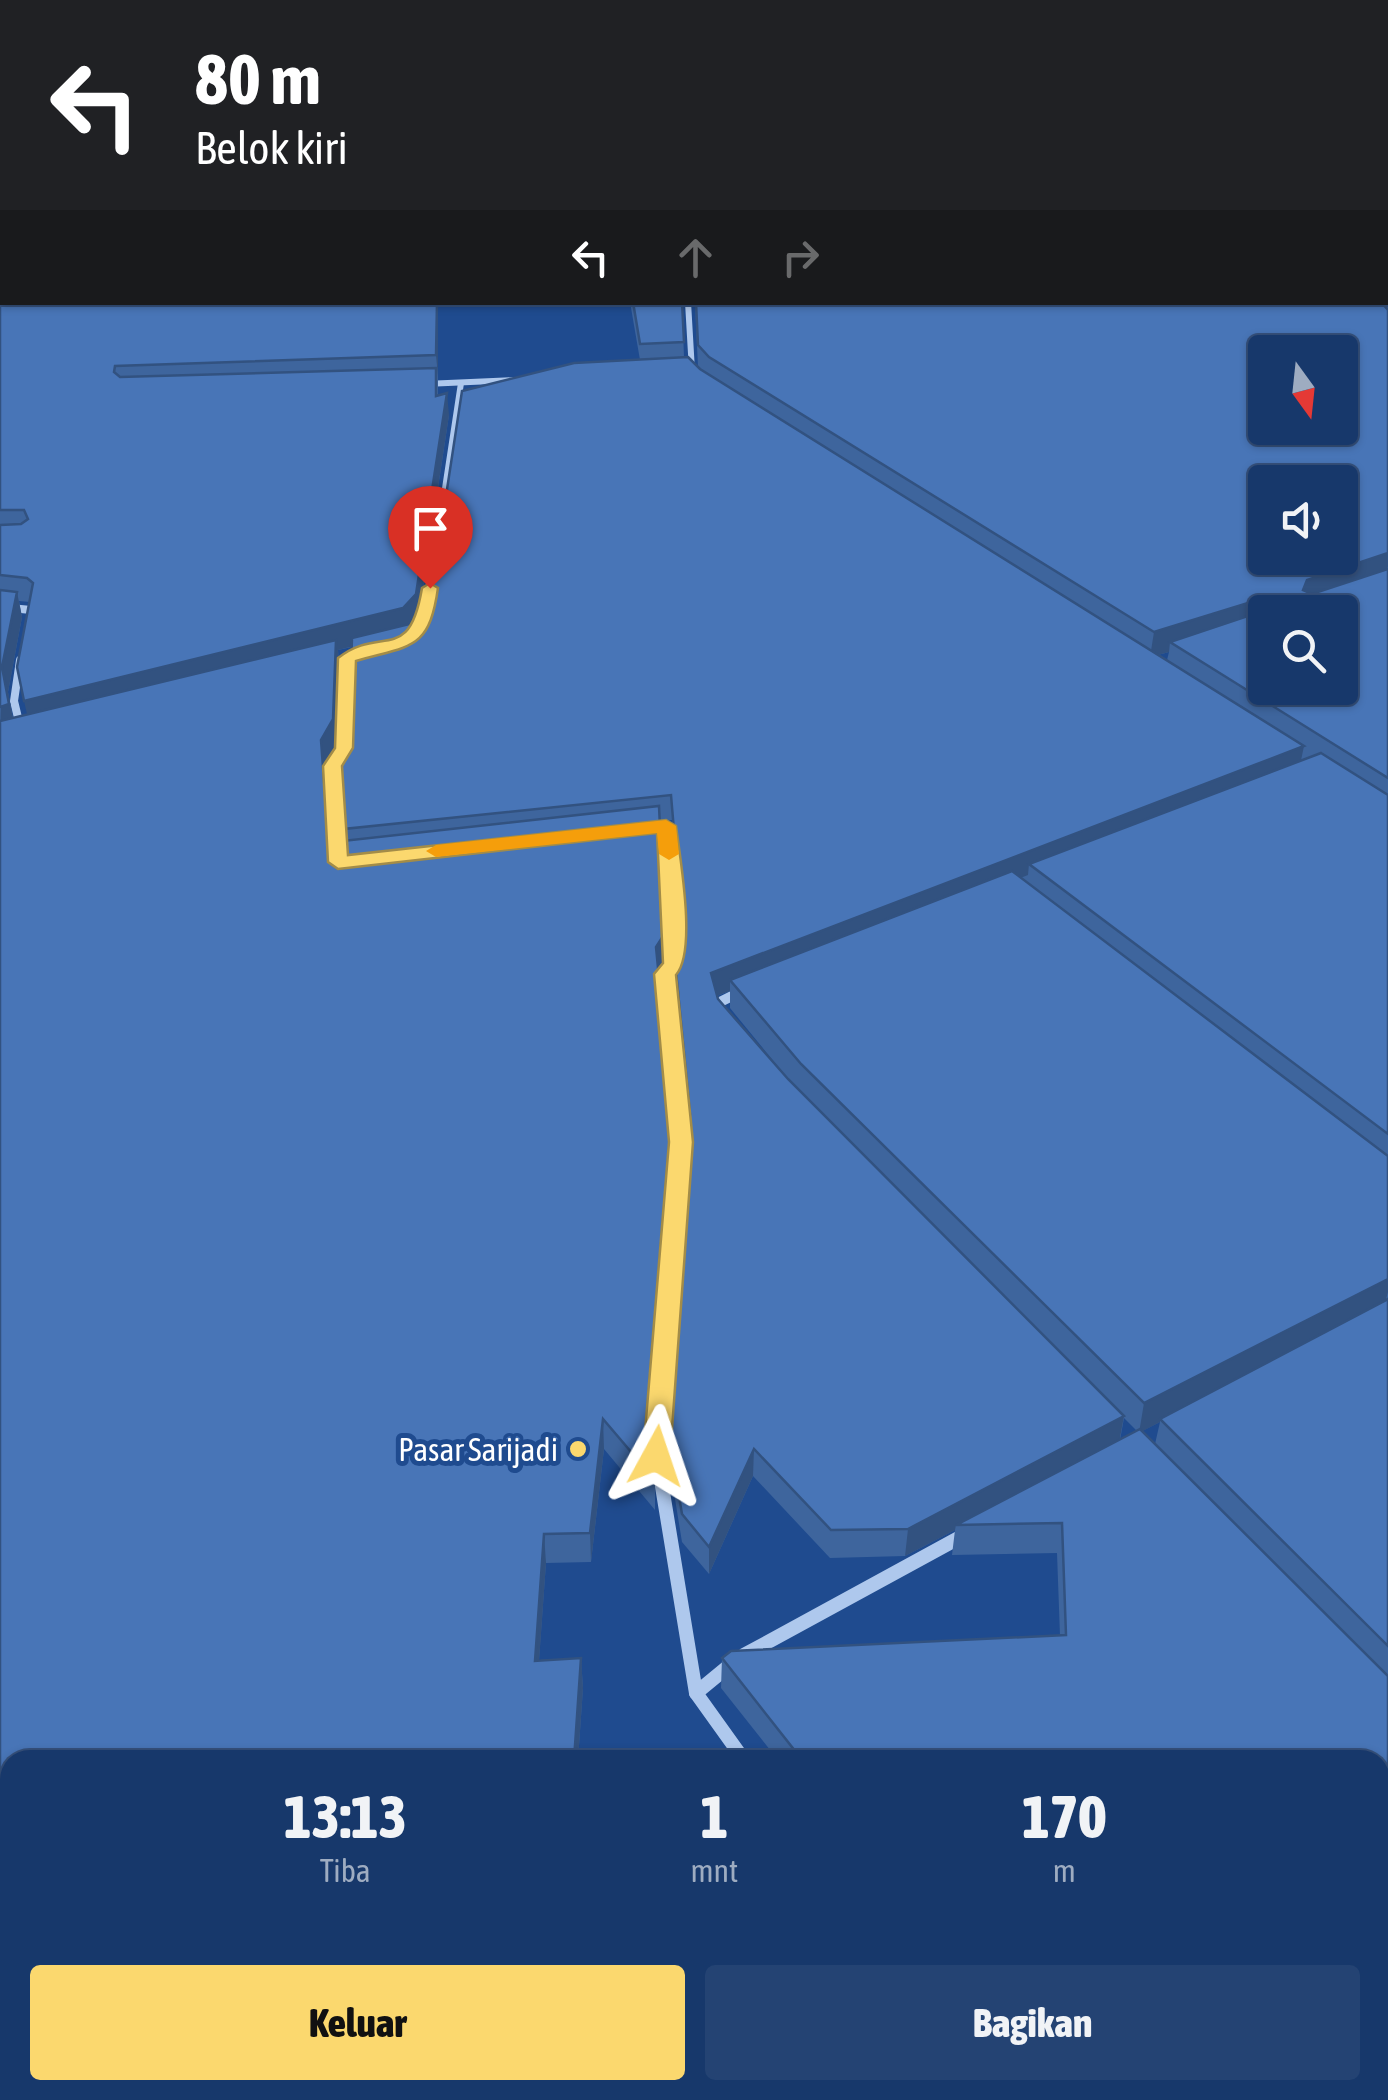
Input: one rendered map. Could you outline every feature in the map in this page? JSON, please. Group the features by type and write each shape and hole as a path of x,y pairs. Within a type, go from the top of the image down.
{"street":[{"path":"688,305 690,370 704,384"},
{"path":"672,371 690,370"},
{"path":"424,384 538,378"},
{"path":"425,622 461,383"},
{"path":"0,607 32,610 28,634"},
{"path":"12,739 24,736 13,698 23,647"},
{"path":"328,662 362,654"},
{"path":"347,658 344,748 332,766 336,854 338,862 358,860"},
{"path":"628,830 666,826 673,881 674,964 665,974 681,1142 656,1456 696,1694 737,1750"},
{"path":"725,1020 718,1003 721,999 758,986"},
{"path":"696,1694 765,1642 976,1529"}],"building":[{"path":"0,305 437,305 436,355 115,366 114,372 120,377 436,368 436,396 447,393 416,594 403,608 24,701 17,667 33,583 27,578 0,575 0,525 21,524 28,519 24,510 0,510"},
{"path":"634,305 682,305 684,342 640,344"},
{"path":"696,305 1384,305 1388,310 1388,553 1358,563 1358,465 1248,465 1248,575 1322,575 1307,580 1303,590 1312,594 1388,569 1388,778 1271,705 1358,705 1358,595 1248,595 1248,603 1154,632 709,357 698,345"},
{"path":"688,357 700,369 1304,746 711,973 718,999 788,1079 1124,1416 908,1529 831,1530 754,1449 709,1547 682,1514 667,1428 690,1114 674,951 683,938 671,795 343,829 337,744 349,724 352,638 410,624 430,601 462,391 574,363"},
{"path":"0,590 17,592 2,667 9,704 0,707"},
{"path":"1248,616 1248,691 1170,642"},
{"path":"336,640 333,719 321,740 328,835 334,842 659,806 665,933 656,947 672,1112 646,1425 655,1480 603,1419 590,1533 544,1534 535,1661 581,1658 575,1750 0,1750 0,721"},
{"path":"1321,753 1388,795 1388,1134 1029,864"},
{"path":"1012,871 1388,1156 1388,1279 1144,1403 801,1064 730,980"},
{"path":"1388,1299 1388,1646 1160,1419"},
{"path":"1140,1429 1388,1676 1388,1750 794,1750 722,1658 731,1651 1066,1635 1062,1523 956,1525"}],"slow traffic":[{"path":"436,851 666,826 669,854"}],"place":[{"name":"Pasar Sarijadi","path":"578,1449"}],"route":[{"path":"430,588 425,622 409,640 347,658 344,748 332,766 338,862 666,826 673,881 674,964 665,974 681,1142 656,1456"}]}
